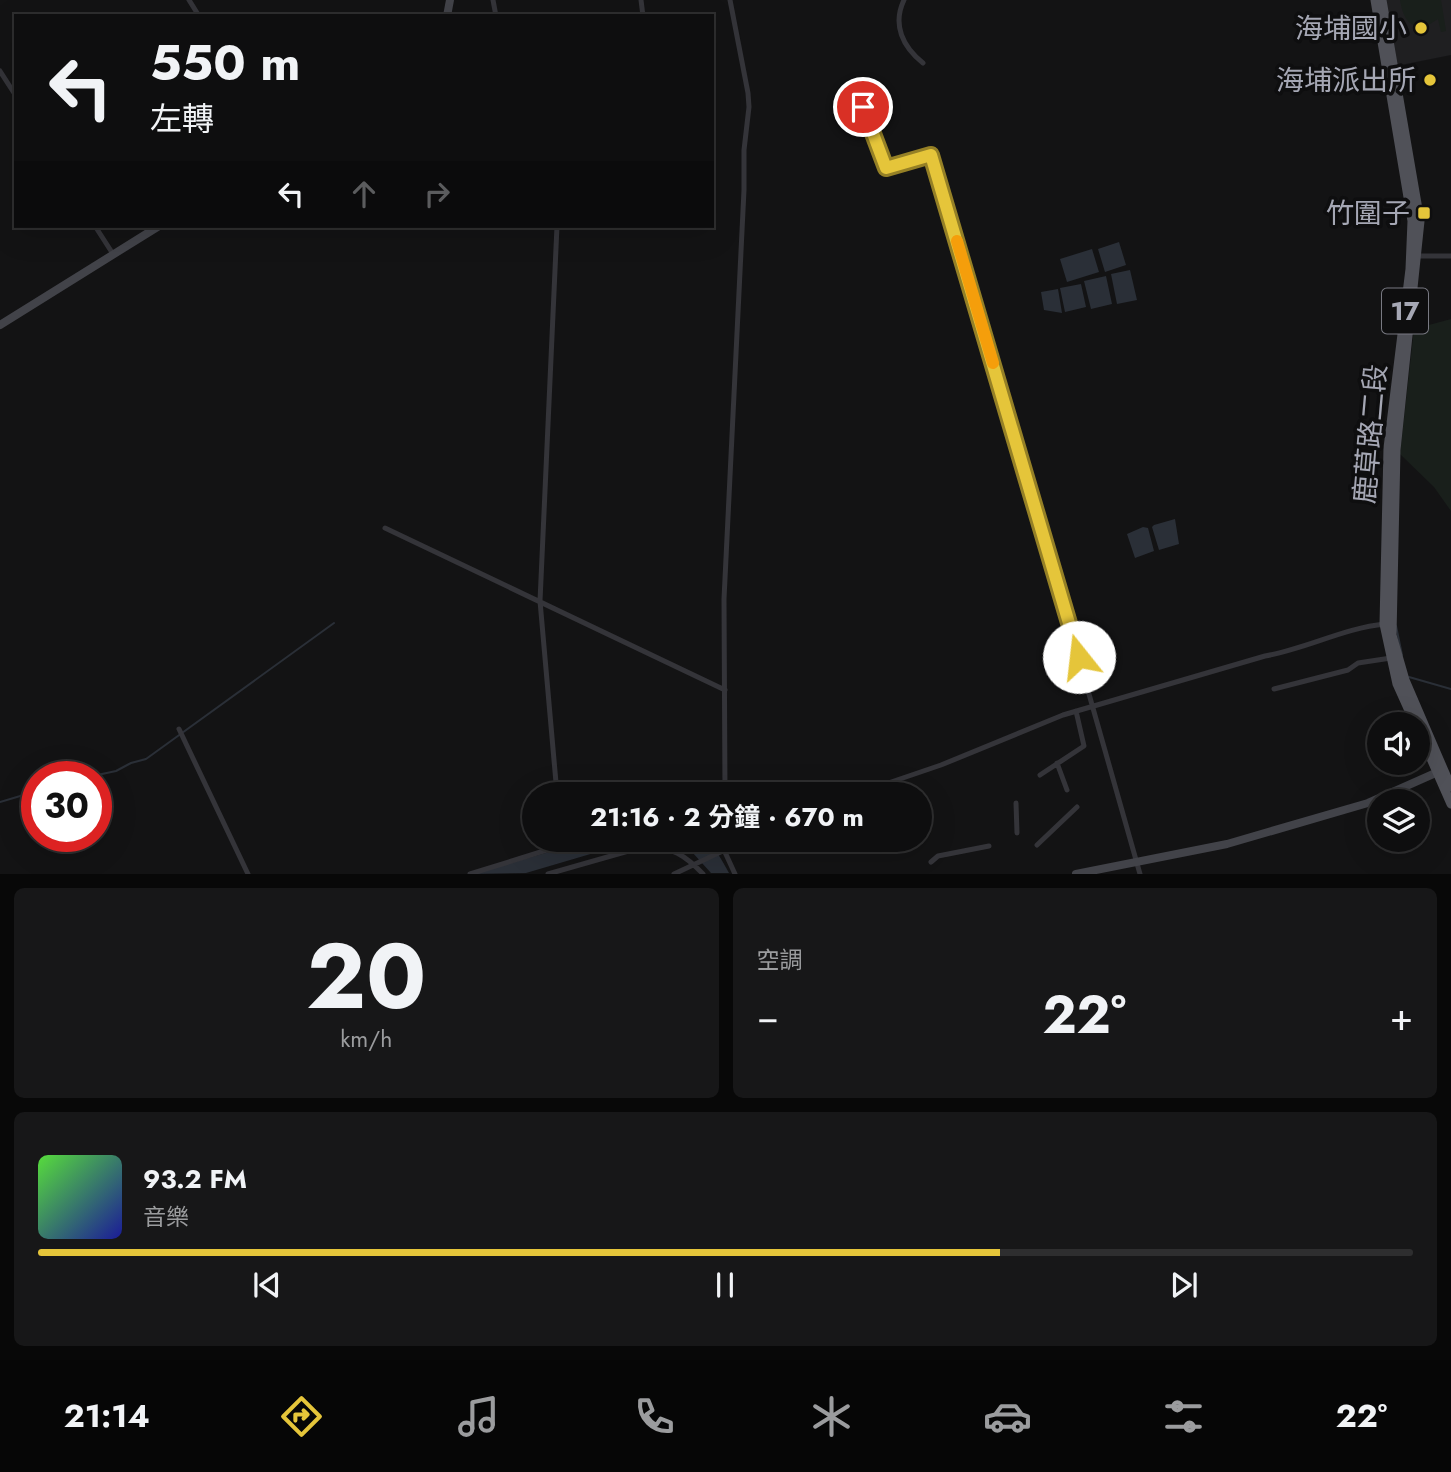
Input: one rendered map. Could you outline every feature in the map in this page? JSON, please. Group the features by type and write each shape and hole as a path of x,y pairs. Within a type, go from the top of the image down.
{"main road":[{"name":"鹿草路二段","path":"1375,0 1412,221 1414,256"},
{"name":"鹿草路二段","path":"1382,0 1420,221 1414,256 1396,450 1388,624"},
{"name":"17","path":"1388,624 1397,684 1410,712"},
{"name":"17","path":"1388,624 1405,680 1451,804"},
{"name":"17","path":"1430,752 1451,787"}],"street":[{"path":"725,782 724,598 744,150 749,107 730,0"},
{"path":"904,0 899,27 903,42 923,63"},
{"path":"0,71 14,93"},
{"path":"863,107 886,168 931,155 1030,486 1140,873"},
{"path":"96,228 111,251"},
{"path":"0,325 111,251 155,228"},
{"path":"555,782 540,601 557,228"},
{"path":"1414,256 1451,256"},
{"path":"385,528 725,690"},
{"path":"891,782 1076,711 1265,656 1294,651 1363,626 1388,624"},
{"path":"1274,689 1348,670 1358,663 1391,657"},
{"path":"1040,775 1084,746 1076,711"},
{"path":"179,729 248,873"},
{"path":"1058,763 1067,790"},
{"path":"1076,873 1227,844 1368,803 1440,771"},
{"path":"1016,803 1017,833"},
{"path":"1037,845 1077,807"},
{"path":"548,873 562,872 646,846 674,851 703,873"},
{"path":"931,862 938,856 989,846"},
{"path":"470,873 534,852"},
{"path":"674,873 720,852"},
{"path":"725,852 736,873"}],"shaded area":[{"name":"海埔國小","path":"1386,0 1451,0 1451,55 1396,66"},
{"path":"1400,0 1441,0 1446,31 1441,32 1438,19 1425,27 1410,23 1404,16"},
{"path":"1119,242 1126,265 1105,272 1098,249"},
{"path":"1092,249 1099,272 1067,282 1060,259"},
{"path":"1130,270 1137,300 1117,304 1111,274"},
{"path":"1106,276 1112,304 1091,309 1084,281"},
{"path":"1081,284 1086,307 1065,312 1060,288"},
{"path":"1058,289 1062,313 1044,310 1041,292"},
{"path":"1451,319 1451,511 1434,487 1400,454 1414,329"},
{"path":"1175,519 1179,544 1159,550 1152,527"},
{"path":"1143,527 1148,528 1154,551 1135,558 1127,534"},
{"path":"549,852 597,852 526,873 472,874"},
{"path":"692,852 716,852 729,873 711,873"}],"waterway":[{"path":"112,772 146,759 334,623"},
{"path":"1396,626 1402,655"},
{"path":"1409,677 1451,689"},
{"path":"0,802 21,796"}],"slow traffic":[{"path":"957,241 993,363"}],"place":[{"name":"海埔國小","path":"1421,28"},
{"name":"海埔派出所","path":"1430,80"},
{"name":"竹圍子","path":"1424,213"}],"route":[{"path":"863,107 886,168 931,155 1079,657"}]}
